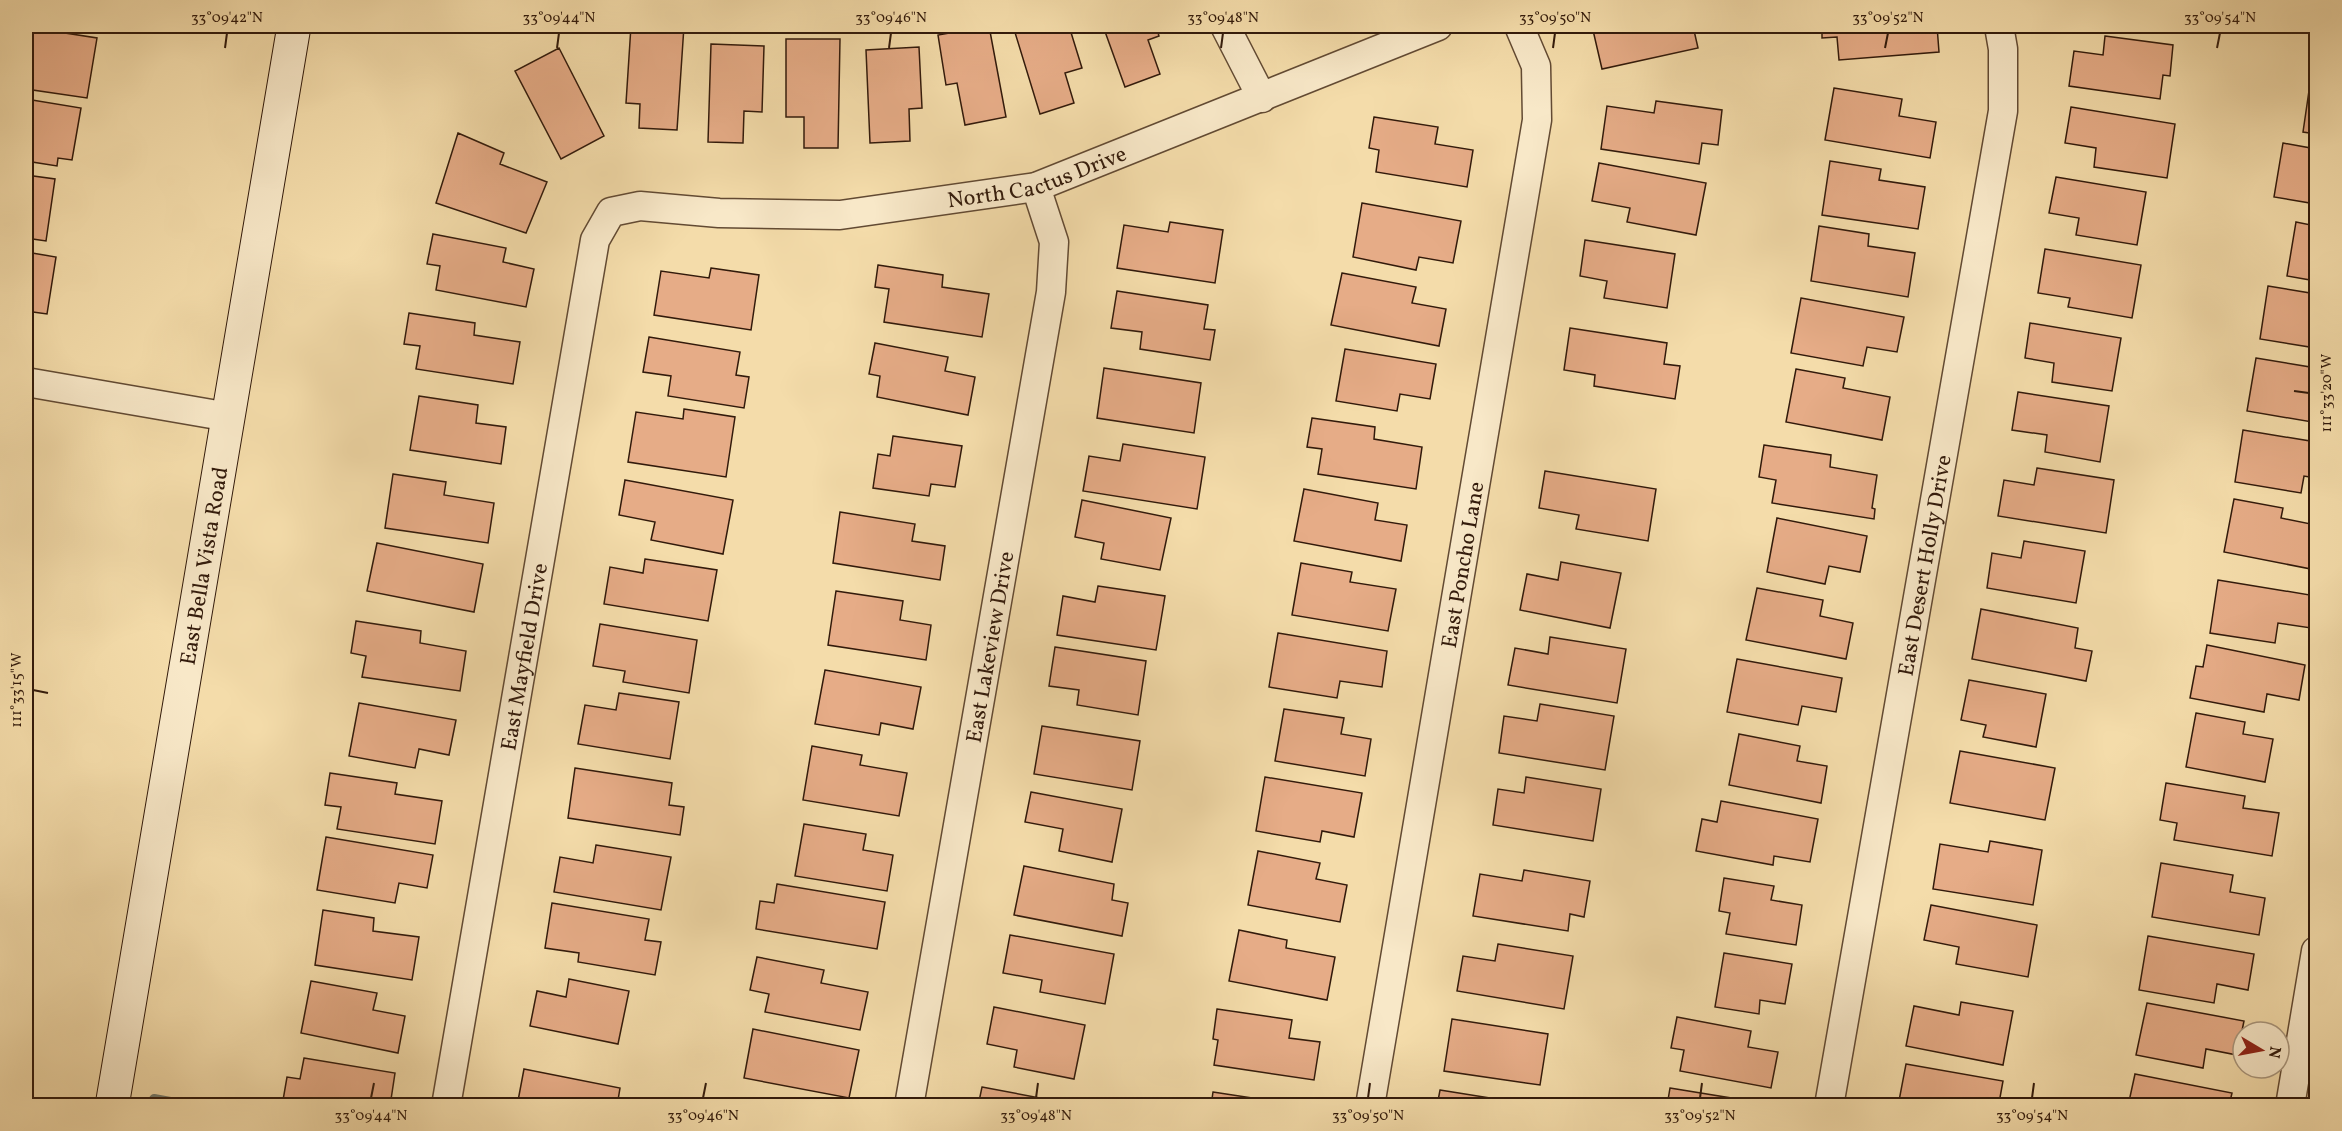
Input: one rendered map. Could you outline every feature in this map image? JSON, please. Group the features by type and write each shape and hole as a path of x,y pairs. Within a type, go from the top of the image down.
{"street":[{"name":"East Bella Vista Road","path":"112,1106 230,417 294,26"},
{"path":"1225,26 1262,98"},
{"name":"North Cactus Drive","path":"611,212 640,206 719,213 840,215 1036,187 1438,26"},
{"name":"East Poncho Lane","path":"1370,1106 1537,120 1536,66 1519,26"},
{"name":"East Desert Holly Drive","path":"1830,1106 2003,111 2003,49 1999,26"},
{"name":"East Lakeview Drive","path":"909,1106 1051,292 1054,242 1036,187"},
{"name":"East Mayfield Drive","path":"446,1106 595,240 611,212"},
{"path":"26,382 230,417"},
{"path":"2290,1106 2316,951"}],"building":[{"path":"631,26 684,26 677,130 639,128 640,104 626,103"},
{"path":"989,26 1006,117 965,125 957,83 946,85 938,35"},
{"path":"1013,26 1069,26 1082,68 1065,73 1074,103 1040,114"},
{"path":"1103,26 1156,26 1159,36 1148,40 1160,74 1125,87"},
{"path":"1592,26 1693,26 1698,48 1602,69"},
{"path":"1822,26 1937,26 1939,52 1839,60 1837,37 1822,38"},
{"path":"26,27 97,38 87,98 26,89"},
{"path":"2105,36 2173,45 2170,76 2163,75 2160,99 2069,86 2074,51 2103,55"},
{"path":"786,39 840,39 838,148 804,148 804,117 786,117"},
{"path":"711,44 764,46 762,112 744,111 743,143 708,142"},
{"path":"919,47 922,108 909,109 910,141 870,143 866,50"},
{"path":"559,48 604,136 561,159 515,71"},
{"path":"2311,77 2316,77 2316,134 2303,132"},
{"path":"1834,88 1902,99 1899,116 1936,122 1930,158 1825,140"},
{"path":"26,99 81,108 72,160 58,158 57,166 26,161"},
{"path":"1656,101 1722,110 1718,145 1702,143 1699,164 1601,149 1607,106 1654,113"},
{"path":"2071,107 2175,124 2167,178 2094,167 2096,148 2065,143"},
{"path":"1374,117 1438,127 1435,144 1473,150 1467,187 1376,172 1379,150 1369,148"},
{"path":"458,133 504,153 500,164 547,182 526,233 436,203"},
{"path":"2283,143 2316,149 2316,204 2274,197"},
{"path":"1830,161 1881,169 1879,180 1925,187 1918,229 1822,215"},
{"path":"1599,163 1706,183 1696,235 1627,222 1630,208 1592,201"},
{"path":"26,175 55,179 46,241 26,238"},
{"path":"2056,177 2146,192 2137,245 2076,235 2079,218 2049,213"},
{"path":"1362,203 1461,221 1453,263 1419,257 1416,270 1353,257"},
{"path":"1170,222 1223,230 1215,283 1117,268 1124,225 1168,232"},
{"path":"2296,222 2316,226 2316,281 2287,276"},
{"path":"1819,226 1869,234 1868,246 1915,253 1908,297 1811,281"},
{"path":"433,234 506,248 503,262 534,269 526,307 436,290 440,266 427,264"},
{"path":"1585,240 1675,254 1667,308 1604,298 1607,281 1580,276"},
{"path":"2045,249 2141,265 2132,318 2068,307 2070,298 2038,293"},
{"path":"26,252 56,257 47,314 26,311"},
{"path":"878,265 943,275 942,287 989,294 982,337 884,322 889,289 875,287"},
{"path":"711,268 759,275 751,330 654,315 661,271 709,278"},
{"path":"1342,273 1416,287 1412,303 1446,309 1439,346 1331,325"},
{"path":"2268,286 2316,294 2316,348 2260,339"},
{"path":"1117,291 1208,305 1204,329 1215,330 1210,360 1140,349 1142,332 1111,328"},
{"path":"1801,298 1904,317 1897,352 1867,347 1863,366 1791,353"},
{"path":"409,313 475,323 474,335 520,342 513,384 416,369 420,346 404,344"},
{"path":"2030,323 2121,338 2112,391 2052,382 2054,363 2025,358"},
{"path":"1570,328 1667,343 1664,364 1680,366 1675,399 1594,386 1595,375 1564,370"},
{"path":"649,337 740,352 736,375 749,377 744,408 668,396 671,376 643,372"},
{"path":"875,343 948,357 945,371 975,377 968,415 877,397 880,376 869,374"},
{"path":"1345,349 1436,364 1430,399 1400,394 1397,411 1336,401"},
{"path":"2256,358 2316,368 2316,405 2312,422 2247,411"},
{"path":"1104,368 1201,383 1194,433 1097,418"},
{"path":"1796,369 1845,378 1843,388 1890,397 1882,440 1786,422"},
{"path":"2018,392 2109,406 2100,462 2045,452 2047,435 2012,430"},
{"path":"419,396 478,405 476,423 506,427 501,464 410,450"},
{"path":"684,409 735,417 726,477 628,462 636,412 683,419"},
{"path":"1312,418 1375,427 1374,439 1422,447 1416,489 1318,474 1322,449 1307,447"},
{"path":"2243,430 2316,442 2316,478 2304,476 2301,493 2235,482"},
{"path":"893,436 962,446 955,487 931,484 929,496 873,488 878,454 890,456"},
{"path":"1123,444 1205,457 1197,509 1083,491 1089,456 1120,461"},
{"path":"1764,445 1831,455 1830,467 1877,475 1872,508 1875,509 1874,519 1772,503 1776,480 1759,477"},
{"path":"2037,468 2114,480 2106,533 1998,516 2004,480 2034,485"},
{"path":"1545,471 1656,489 1648,541 1576,529 1579,515 1539,508"},
{"path":"393,474 446,482 444,495 494,503 488,543 385,528"},
{"path":"625,480 733,500 723,554 651,540 655,522 619,515"},
{"path":"1304,489 1378,503 1375,520 1407,525 1401,561 1294,541"},
{"path":"2234,499 2283,508 2281,518 2316,525 2316,570 2224,552"},
{"path":"1082,500 1171,518 1160,570 1101,559 1104,543 1075,537"},
{"path":"840,512 915,524 912,541 945,546 940,580 833,563"},
{"path":"1777,518 1867,536 1860,572 1829,566 1825,584 1767,572"},
{"path":"2024,541 2085,551 2076,603 1987,588 1992,553 2021,558"},
{"path":"377,543 483,564 474,612 367,591"},
{"path":"645,559 717,570 708,621 604,604 610,567 643,573"},
{"path":"1561,562 1621,573 1610,628 1520,610 1527,574 1558,580"},
{"path":"1301,563 1352,572 1350,582 1396,589 1388,631 1292,615"},
{"path":"2218,580 2316,596 2311,628 2278,623 2275,643 2210,633"},
{"path":"1098,586 1165,596 1156,650 1057,635 1063,596 1095,602"},
{"path":"1757,588 1823,600 1820,616 1853,623 1846,659 1746,640"},
{"path":"836,591 903,601 900,620 931,625 926,660 828,645"},
{"path":"1981,609 2078,628 2075,648 2092,651 2086,681 1972,659"},
{"path":"356,621 421,631 420,643 466,651 460,691 362,677 366,656 351,653"},
{"path":"600,624 697,640 689,693 623,682 625,671 593,666"},
{"path":"1278,633 1387,651 1382,687 1340,681 1337,698 1269,687"},
{"path":"1550,637 1626,649 1617,703 1508,685 1515,648 1548,654"},
{"path":"2207,645 2305,665 2299,700 2267,694 2264,712 2190,698 2196,666 2203,667"},
{"path":"1055,647 1146,661 1138,715 1077,705 1079,690 1049,686"},
{"path":"1737,659 1842,678 1836,712 1802,706 1798,725 1727,712"},
{"path":"825,670 921,687 913,729 881,723 879,735 815,724"},
{"path":"1969,680 2046,694 2036,747 1983,737 1986,725 1961,720"},
{"path":"619,693 679,702 670,759 578,744 585,705 616,710"},
{"path":"359,703 456,720 449,755 419,749 415,768 349,756"},
{"path":"1540,704 1614,716 1605,770 1499,753 1504,716 1537,721"},
{"path":"1284,709 1344,718 1341,734 1371,739 1365,776 1275,761"},
{"path":"2196,713 2245,722 2243,734 2273,739 2265,782 2186,767"},
{"path":"1042,726 1140,741 1132,790 1034,774"},
{"path":"1739,734 1800,746 1797,761 1827,766 1821,803 1729,785"},
{"path":"812,746 862,755 860,765 907,773 899,816 803,800"},
{"path":"1960,751 2055,768 2045,820 1950,803"},
{"path":"575,768 672,783 669,805 684,807 680,835 568,818"},
{"path":"330,773 397,783 395,794 442,801 435,844 337,829 341,807 325,805"},
{"path":"1265,777 1362,793 1354,837 1322,831 1320,842 1256,831"},
{"path":"1526,777 1601,789 1593,841 1493,825 1498,789 1524,793"},
{"path":"2166,783 2245,796 2243,808 2279,813 2272,856 2174,840 2177,823 2160,820"},
{"path":"1031,792 1122,809 1112,862 1059,851 1063,829 1025,822"},
{"path":"1721,801 1818,819 1810,862 1774,856 1773,865 1696,851 1702,819 1717,822"},
{"path":"804,824 866,834 863,850 893,855 887,891 795,876"},
{"path":"326,837 433,855 427,888 399,883 395,903 317,890"},
{"path":"1990,841 2042,850 2033,905 1933,889 1940,844 1988,852"},
{"path":"596,845 671,857 661,910 554,892 560,857 593,863"},
{"path":"1258,851 1320,863 1316,879 1347,885 1340,922 1248,905"},
{"path":"2161,863 2233,875 2230,892 2265,898 2259,935 2152,917"},
{"path":"1024,866 1114,884 1112,900 1128,903 1122,936 1014,915"},
{"path":"1524,870 1590,881 1584,917 1570,914 1568,931 1473,916 1480,874 1522,881"},
{"path":"1724,878 1774,886 1771,900 1802,905 1796,945 1726,934 1730,913 1719,911"},
{"path":"777,884 885,902 877,949 756,929 760,901 774,903"},
{"path":"552,903 649,919 645,940 661,942 655,975 578,962 579,953 545,948"},
{"path":"1931,905 2037,925 2028,977 1956,964 1959,947 1924,940"},
{"path":"323,910 374,918 373,931 419,937 412,980 315,965"},
{"path":"1239,930 1287,940 1286,948 1335,957 1327,1000 1229,981"},
{"path":"1010,935 1114,954 1105,1004 1040,992 1042,980 1003,973"},
{"path":"2148,936 2254,954 2248,990 2217,984 2214,1003 2139,990"},
{"path":"1498,944 1573,956 1564,1009 1457,991 1463,956 1495,961"},
{"path":"1724,953 1792,964 1785,1004 1760,1000 1759,1014 1715,1007"},
{"path":"757,957 824,970 821,983 868,992 860,1030 765,1012 769,994 750,990"},
{"path":"569,979 629,991 618,1044 530,1026 537,991 566,997"},
{"path":"311,981 377,993 373,1010 405,1016 398,1053 301,1033"},
{"path":"1961,1002 2013,1011 2003,1065 1906,1046 1914,1006 1959,1015"},
{"path":"2147,1003 2239,1020 2231,1020 2231,1054 2206,1049 2203,1068 2136,1055"},
{"path":"994,1007 1085,1025 1074,1079 1014,1067 1017,1050 987,1044"},
{"path":"1217,1009 1292,1020 1289,1038 1320,1042 1314,1080 1214,1065 1218,1040 1213,1039"},
{"path":"1677,1017 1751,1031 1748,1047 1778,1052 1771,1088 1680,1071 1684,1050 1671,1048"},
{"path":"1452,1019 1548,1034 1540,1085 1444,1071"},
{"path":"753,1029 859,1050 849,1098 744,1078"},
{"path":"304,1058 395,1073 390,1106 350,1103 349,1106 282,1106 287,1077 300,1079"},
{"path":"1906,1064 2003,1081 1999,1103 2013,1106 1898,1106"},
{"path":"524,1069 620,1088 617,1106 517,1106"},
{"path":"2135,1074 2232,1093 2229,1106 2128,1106"},
{"path":"982,1087 1077,1105 978,1106"},
{"path":"1670,1088 1768,1104 1768,1106 1667,1106"},
{"path":"1440,1090 1540,1106 1437,1106"},
{"path":"1213,1092 1305,1106 1211,1106"}],"waterway":[{"path":"154,1099 192,1106"}]}
